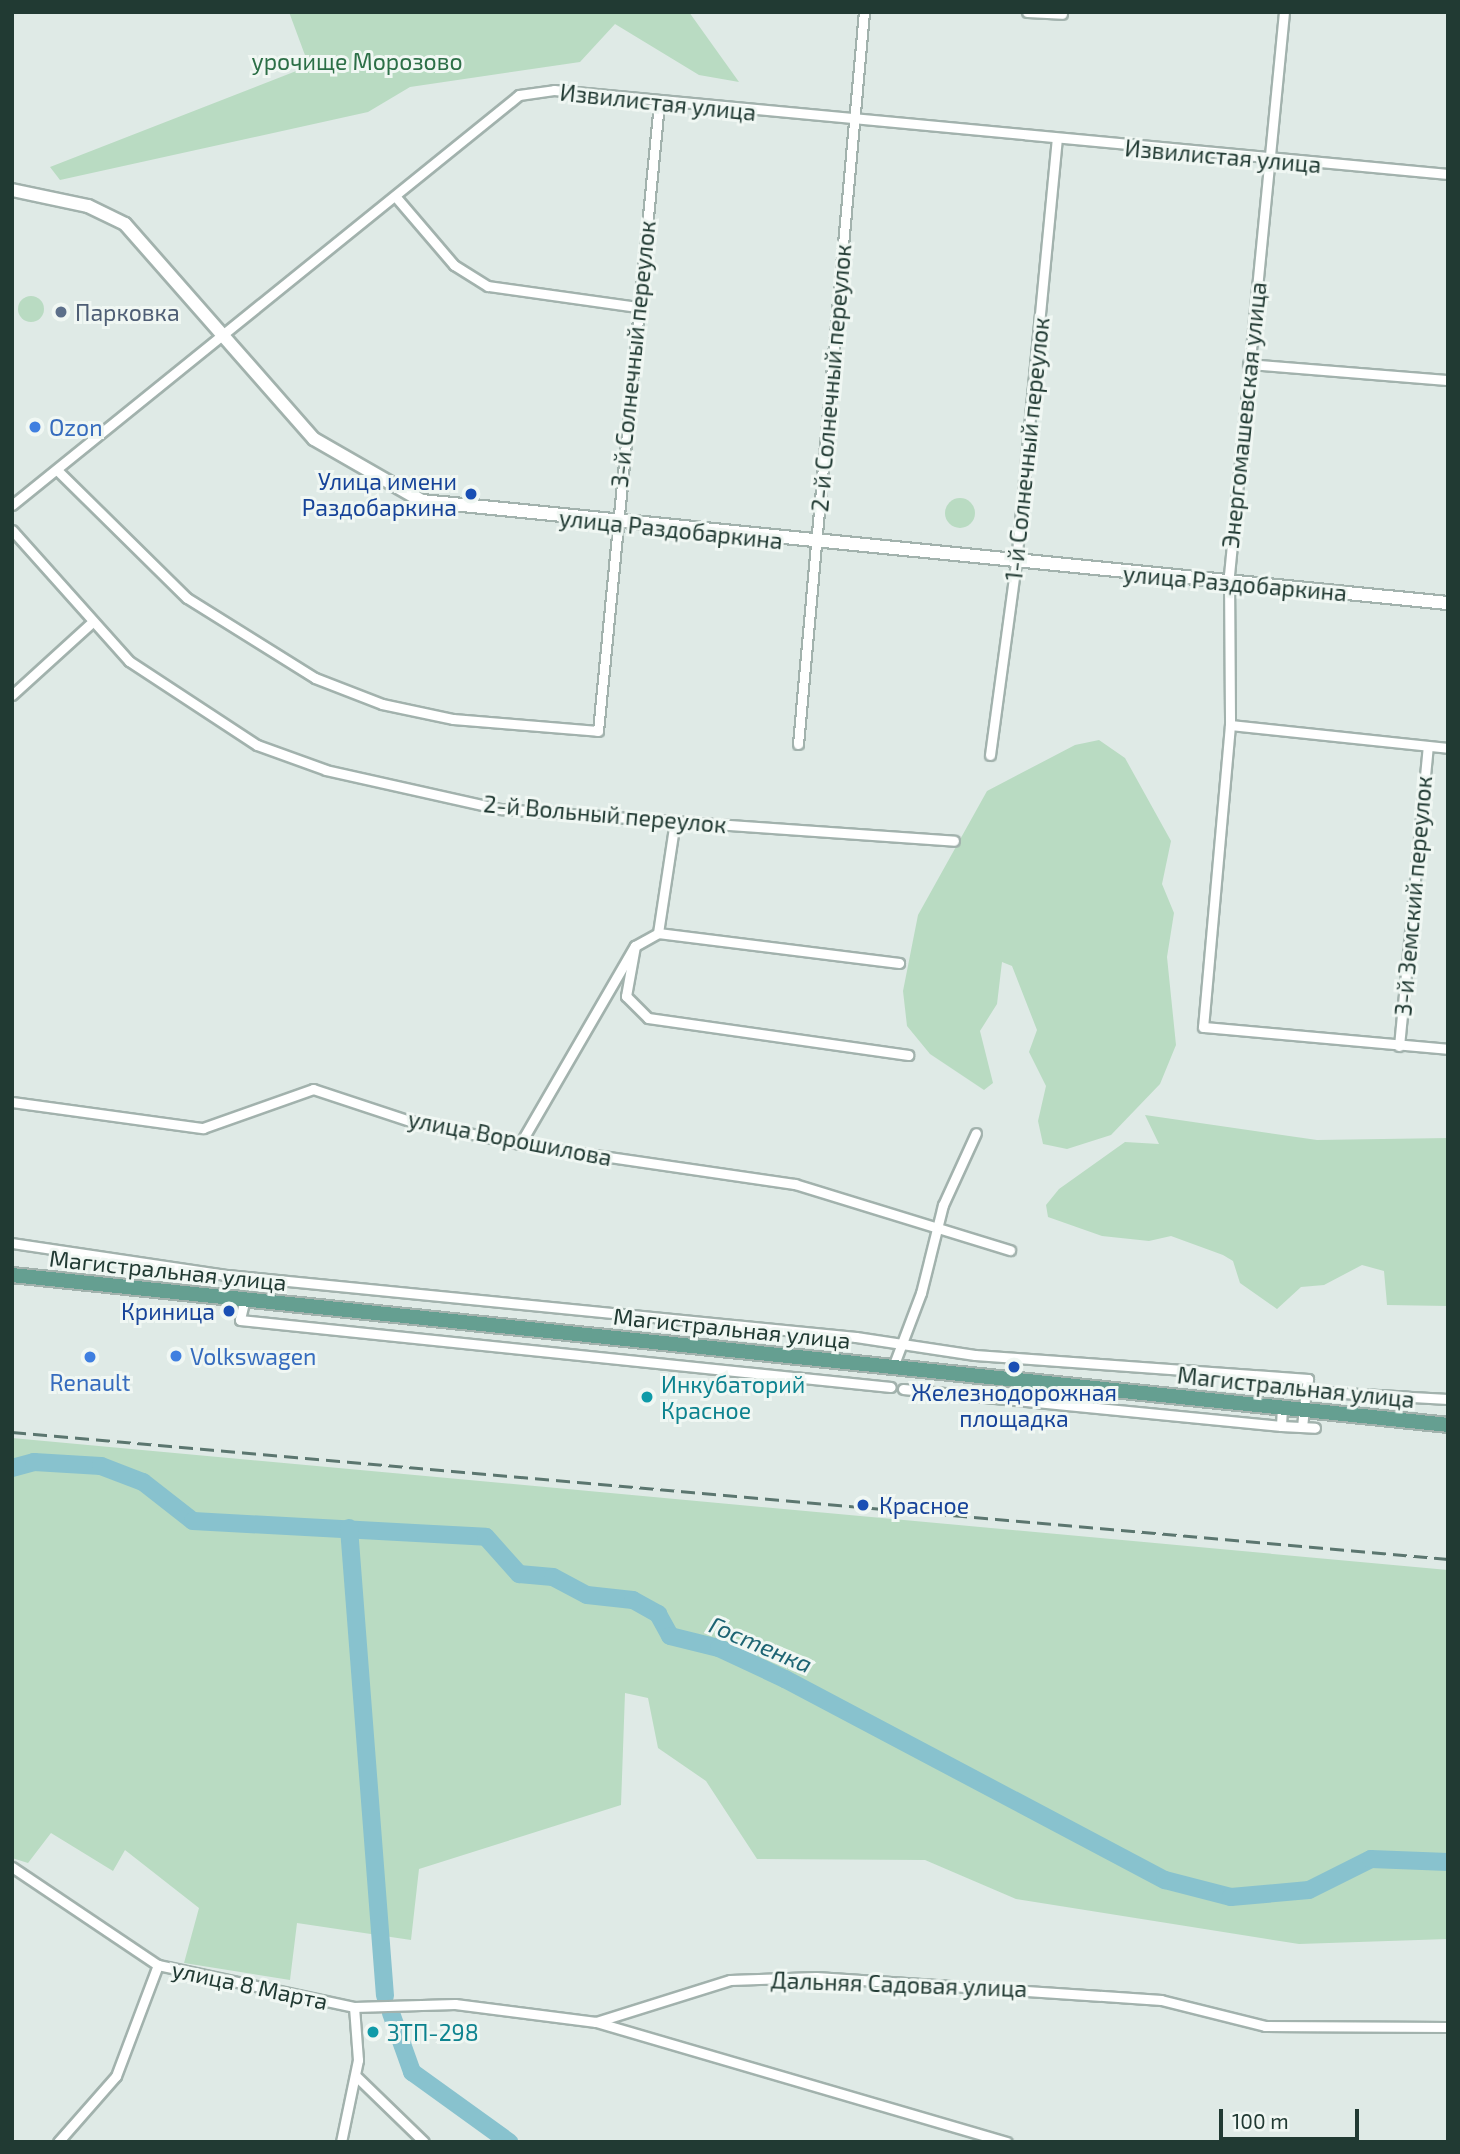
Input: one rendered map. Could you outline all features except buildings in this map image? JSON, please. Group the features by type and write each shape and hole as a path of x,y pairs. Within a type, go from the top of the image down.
{"main road":[{"name":"Магистральная улица","path":"12,1275 244,1302 1448,1424"}],"street":[{"name":"2-й Солнечный переулок","path":"797,744 818,544 864,12"},
{"path":"1027,12 1062,15"},
{"name":"Энергомашевская улица","path":"1284,12 1229,582 1230,725 1203,1027 1399,1046"},
{"name":"Извилистая улица","path":"12,505 519,94 554,90 853,122 1270,161 1448,174"},
{"name":"3-й Солнечный переулок","path":"57,470 187,598 315,678 382,704 453,719 598,731 637,307 659,103"},
{"name":"1-й Солнечный переулок","path":"990,755 1016,563 1057,141"},
{"name":"улица Раздобаркина","path":"12,190 88,206 125,224 314,439 381,483 422,501 616,524 1448,603"},
{"path":"395,196 454,265 488,286 637,307"},
{"path":"1248,364 1448,380"},
{"name":"2-й Вольный переулок","path":"12,530 90,624 177,697 257,745 326,770 501,809 954,841"},
{"path":"12,695 90,624"},
{"path":"1230,725 1448,748"},
{"name":"3-й Земский переулок","path":"1399,1046 1427,747"},
{"path":"659,933 675,820"},
{"path":"520,1144 530,1132 635,946 659,933 899,963"},
{"path":"635,946 626,996 648,1018 908,1055"},
{"path":"1399,1046 1448,1049"},
{"name":"улица Ворошилова","path":"12,1102 203,1128 313,1089 410,1121 520,1144 795,1184 1010,1250"},
{"path":"893,1367 935,1227 976,1133"},
{"path":"12,1242 227,1275 901,1347 1308,1379 1302,1427"},
{"path":"244,1302 240,1320 891,1387"},
{"path":"903,1389 1315,1428"},
{"path":"1306,1391 1448,1399"},
{"path":"1281,1426 1282,1408"},
{"name":"улица 8 Марта","path":"12,1867 158,1965 354,2007 356,2077 341,2142"},
{"path":"58,2142 116,2076 158,1965"},
{"name":"Дальняя Садовая улица","path":"354,2007 456,2004 596,2022 730,1980 816,1977 1161,2000 1265,2026 1448,2027"},
{"path":"596,2022 1007,2142"},
{"path":"356,2077 424,2142"}],"green space":[{"name":"урочище Морозово","path":"289,12 689,12 739,82 699,75 615,24 580,62 410,87 368,112 60,180 50,167 309,66"},
{"path":"31,296 40,300 44,309 40,318 31,322 22,318 18,309 22,300"},
{"path":"960,498 966,499 974,507 974,519 966,527 960,528 954,527 946,519 945,513 946,507 954,499"},
{"path":"1099,740 1125,758 1171,841 1162,884 1174,913 1167,957 1176,1045 1160,1084 1111,1135 1067,1149 1043,1144 1038,1121 1046,1086 1029,1052 1037,1030 1012,966 1002,962 997,1004 980,1031 993,1083 984,1090 930,1054 907,1026 903,991 918,915 987,791 1075,745"},
{"path":"1145,1115 1317,1140 1448,1138 1448,1306 1387,1305 1384,1271 1362,1265 1324,1285 1301,1287 1277,1309 1240,1283 1233,1261 1223,1255 1171,1236 1149,1241 1102,1236 1048,1217 1046,1205 1059,1189 1125,1142 1159,1144"},
{"path":"12,1438 1448,1570 1448,1939 1299,1944 1016,1899 925,1860 757,1859 706,1781 658,1748 648,1698 625,1693 621,1805 419,1869 411,1940 297,1923 290,1980 184,1963 199,1908 125,1850 113,1871 51,1833 28,1863 12,1858"}],"waterway":[{"name":"Гостенка","path":"12,1468 34,1462 101,1466 143,1482 193,1521 486,1537 519,1574 553,1577 587,1595 633,1600 658,1614 670,1636 719,1648 785,1679 1165,1880 1231,1897 1309,1890 1371,1859 1448,1862"},
{"path":"349,1528 385,1996"},
{"path":"391,2013 412,2072 509,2142"}],"railway":[{"path":"12,1432 1448,1559"}],"place":[{"name":"Парковка","path":"61,312"},
{"name":"Ozon","path":"35,427"},
{"name":"Улица имени Раздобаркина","path":"471,494"},
{"name":"Криница","path":"229,1311"},
{"name":"Volkswagen","path":"176,1356"},
{"name":"Renault","path":"90,1357"},
{"name":"Железнодорожная площадка","path":"1014,1367"},
{"name":"Инкубаторий Красное","path":"647,1397"},
{"name":"Красное","path":"863,1505"},
{"name":"ЗТП-298","path":"373,2032"}]}
